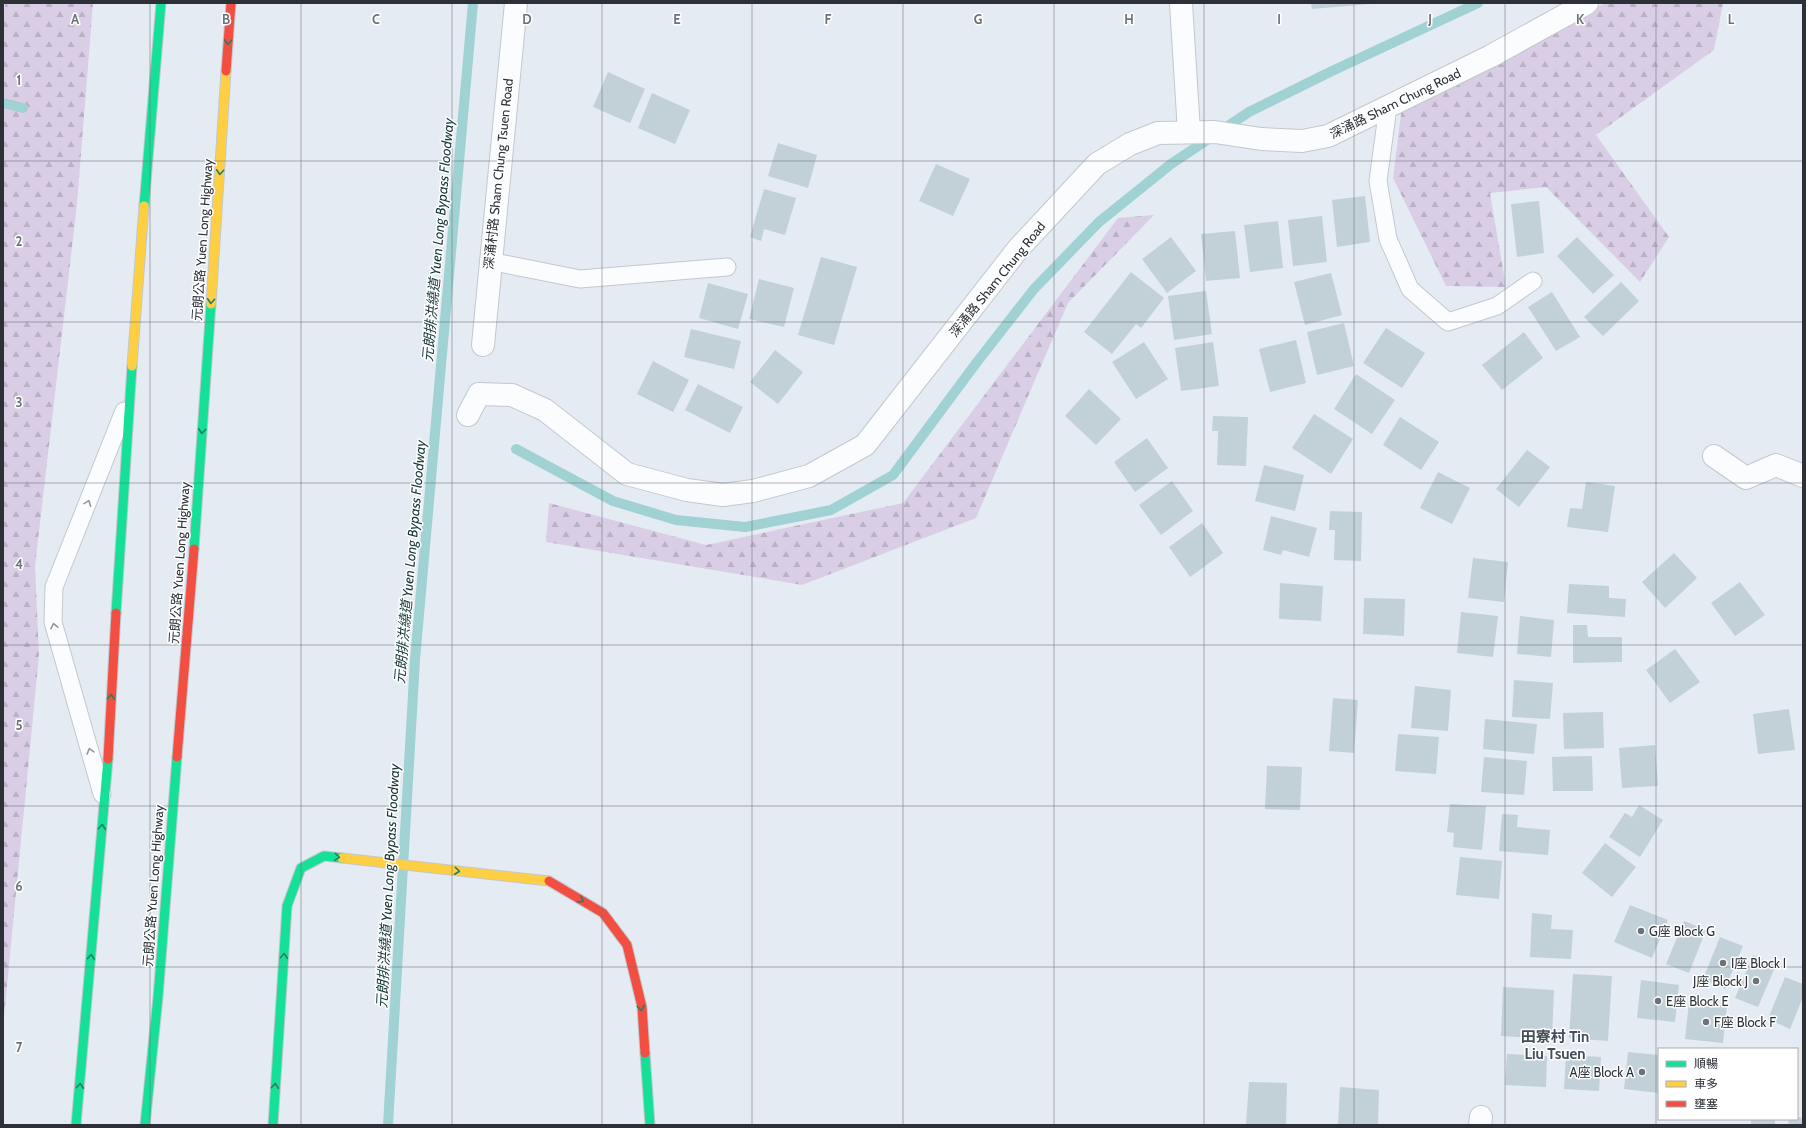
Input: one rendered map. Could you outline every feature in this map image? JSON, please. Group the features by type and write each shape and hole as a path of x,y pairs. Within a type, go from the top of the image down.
{"main road":[{"path":"76,1125 105,802 129,397 162,3"},
{"name":"元朗公路 Yuen Long Highway","path":"145,1125 158,997 194,551 231,3"},
{"path":"273,1125 287,906 301,868 324,856 551,881 603,914 627,945 642,1007 650,1125"}],"street":[{"name":"深涌村路 Sham Chung Tsuen Road","path":"483,345 489,261 516,3"},
{"path":"1181,3 1189,132"},
{"name":"深涌路 Sham Chung Road","path":"468,415 479,394 512,395 546,410 627,474 687,490 723,495 753,491 809,476 865,445 1018,249 1097,164 1130,144 1158,133 1215,132 1261,139 1302,141 1328,136 1491,56 1586,3"},
{"path":"1714,456 1746,478 1776,465 1803,476"}],"lane":[{"path":"1388,107 1378,181 1388,239 1410,289 1448,322 1498,306 1533,281"},
{"path":"489,261 580,279 727,268"},
{"path":"105,802 53,622 54,588 129,397"}],"green space":[{"path":"5,3 93,3 77,204 35,566 39,655 3,1027 3,21"},
{"path":"1606,3 1723,3 1714,50 1596,135 1669,237 1640,282 1546,187 1490,193 1506,287 1446,286 1393,178 1403,98"},
{"path":"1154,215 1068,303 976,518 802,585 546,542 549,503 706,545 903,503 1118,218"}],"building":[{"path":"1311,3 1370,3 1370,4 1312,9"},
{"path":"608,72 645,89 630,123 593,107"},
{"path":"652,93 690,110 675,144 638,128"},
{"path":"778,143 817,155 808,188 768,176"},
{"path":"936,164 970,179 953,216 919,201"},
{"path":"764,189 796,198 785,235 764,229 761,241 750,237"},
{"path":"1365,196 1370,242 1337,247 1332,200"},
{"path":"1539,201 1544,253 1517,257 1511,204"},
{"path":"1322,216 1327,262 1293,266 1288,220"},
{"path":"1278,221 1283,268 1250,272 1244,225"},
{"path":"1235,231 1240,278 1206,281 1201,234"},
{"path":"1171,237 1196,271 1167,293 1142,259"},
{"path":"1577,237 1614,275 1593,294 1557,256"},
{"path":"821,257 857,267 834,345 798,335"},
{"path":"1131,272 1164,298 1141,328 1136,324 1112,354 1084,332"},
{"path":"1331,273 1342,315 1305,325 1294,282"},
{"path":"759,279 794,288 784,327 749,319"},
{"path":"1621,282 1639,301 1603,336 1584,317"},
{"path":"708,283 748,294 738,329 699,318"},
{"path":"1206,291 1212,334 1174,340 1168,296"},
{"path":"1552,292 1580,337 1556,351 1528,307"},
{"path":"1344,323 1354,366 1317,375 1307,332"},
{"path":"1386,328 1425,353 1402,388 1363,363"},
{"path":"691,329 741,341 734,369 684,357"},
{"path":"1524,332 1543,358 1502,390 1482,365"},
{"path":"1296,340 1306,383 1270,392 1259,349"},
{"path":"1144,342 1168,379 1136,399 1112,362"},
{"path":"1213,342 1219,386 1181,391 1175,348"},
{"path":"775,350 803,372 778,404 750,382"},
{"path":"653,361 689,380 673,412 637,394"},
{"path":"1356,374 1395,400 1372,434 1334,409"},
{"path":"698,384 743,407 730,433 685,410"},
{"path":"1089,389 1121,419 1096,445 1065,416"},
{"path":"1314,414 1353,439 1331,474 1292,448"},
{"path":"1213,416 1248,417 1246,466 1217,465 1218,431 1212,431"},
{"path":"1400,417 1439,442 1421,470 1383,445"},
{"path":"1147,438 1168,468 1135,492 1114,462"},
{"path":"1527,450 1550,467 1519,507 1496,489"},
{"path":"1264,465 1304,475 1295,511 1255,501"},
{"path":"1438,472 1470,488 1452,524 1420,508"},
{"path":"1172,481 1193,511 1161,535 1139,505"},
{"path":"1586,482 1615,486 1608,532 1567,527 1570,508 1582,509"},
{"path":"1330,511 1362,512 1361,561 1334,560 1335,530 1329,530"},
{"path":"1271,516 1317,528 1309,557 1283,550 1281,555 1263,550"},
{"path":"1202,523 1223,553 1190,577 1169,547"},
{"path":"1674,553 1697,578 1665,608 1642,582"},
{"path":"1473,558 1508,562 1504,602 1468,598"},
{"path":"1740,582 1765,615 1735,636 1711,603"},
{"path":"1280,583 1323,586 1321,621 1279,619"},
{"path":"1569,584 1609,586 1609,598 1626,599 1625,617 1567,613"},
{"path":"1364,598 1405,599 1404,636 1363,634"},
{"path":"1461,612 1498,616 1493,657 1457,653"},
{"path":"1520,616 1554,620 1551,657 1517,654"},
{"path":"1573,625 1587,625 1588,637 1622,637 1622,662 1573,663"},
{"path":"1675,649 1700,682 1670,703 1646,670"},
{"path":"1514,680 1553,683 1550,719 1512,717"},
{"path":"1415,686 1451,690 1448,731 1411,728"},
{"path":"1333,698 1358,700 1354,753 1329,751"},
{"path":"1789,709 1795,750 1758,754 1753,714"},
{"path":"1603,712 1604,748 1564,749 1563,713"},
{"path":"1485,719 1537,724 1534,754 1483,749"},
{"path":"1398,734 1439,737 1436,774 1395,771"},
{"path":"1655,745 1658,786 1622,788 1619,748"},
{"path":"1592,756 1593,791 1553,791 1552,757"},
{"path":"1484,757 1527,761 1524,795 1481,792"},
{"path":"1267,766 1302,767 1300,810 1265,809"},
{"path":"1450,804 1486,806 1482,850 1453,847 1454,833 1447,832"},
{"path":"1639,805 1663,820 1640,857 1609,837 1625,813 1632,817"},
{"path":"1502,814 1518,815 1517,827 1550,830 1548,855 1499,851"},
{"path":"1605,843 1636,867 1612,897 1582,873"},
{"path":"1460,857 1502,861 1499,899 1456,895"},
{"name":"G座 Block G","path":"1630,905 1668,920 1652,958 1614,942"},
{"path":"1532,913 1552,915 1551,929 1573,930 1571,959 1530,957"},
{"path":"1684,921 1706,930 1689,973 1666,964"},
{"name":"I座 Block I","path":"1720,937 1743,946 1725,989 1703,979"},
{"name":"J座 Block J","path":"1753,955 1776,965 1758,1007 1735,998"},
{"path":"1573,974 1612,976 1608,1041 1569,1038"},
{"path":"1785,977 1803,984 1803,997 1790,1029 1768,1019"},
{"name":"E座 Block E","path":"1641,980 1679,985 1675,1022 1637,1018"},
{"path":"1503,987 1554,990 1552,1039 1501,1036"},
{"name":"F座 Block F","path":"1689,1002 1727,1006 1723,1043 1685,1039"},
{"name":"A座 Block A","path":"1628,1052 1658,1055 1658,1093 1624,1089"},
{"path":"1507,1054 1547,1056 1546,1087 1505,1085"},
{"path":"1566,1055 1601,1057 1599,1091 1564,1089"},
{"path":"1249,1082 1287,1083 1286,1125 1246,1125"},
{"path":"1340,1087 1379,1090 1378,1125 1338,1125"},
{"path":"1798,1117 1803,1118 1803,1125 1788,1125 1789,1120 1798,1120"},
{"path":"1751,1120 1775,1120 1775,1125 1751,1125"}],"waterway":[{"name":"元朗排洪繞道 Yuen Long Bypass Floodway","path":"388,1125 415,660 473,3"},
{"path":"516,449 613,501 676,520 745,527 831,510 893,475 977,362 1034,289 1099,222 1171,164 1249,112 1332,71 1478,3"},
{"path":"3,103 23,108"}],"traffic: fast":[{"path":"144,206 161,3"},
{"path":"194,549 211,304"},
{"path":"116,613 132,366"},
{"path":"145,1125 158,997 177,757"},
{"path":"76,1125 108,759"},
{"path":"273,1125 287,906 301,868 324,856 342,858"},
{"path":"645,1053 650,1125"}],"traffic: slow":[{"path":"211,304 226,71"},
{"path":"132,366 144,206"},
{"path":"342,858 549,881"}],"traffic: jam":[{"path":"226,71 231,3"},
{"path":"177,757 194,549"},
{"path":"108,759 116,613"},
{"path":"549,881 603,913 627,945 642,1007 645,1053"}],"place":[{"name":"G座 Block G","path":"1641,931"},
{"name":"I座 Block I","path":"1723,963"},
{"name":"J座 Block J","path":"1756,981"},
{"name":"E座 Block E","path":"1658,1001"},
{"name":"F座 Block F","path":"1706,1022"},
{"name":"A座 Block A","path":"1642,1072"}],"district":[{"name":"田寮村 Tin Liu Tsuen","path":"1555,1046"}]}
